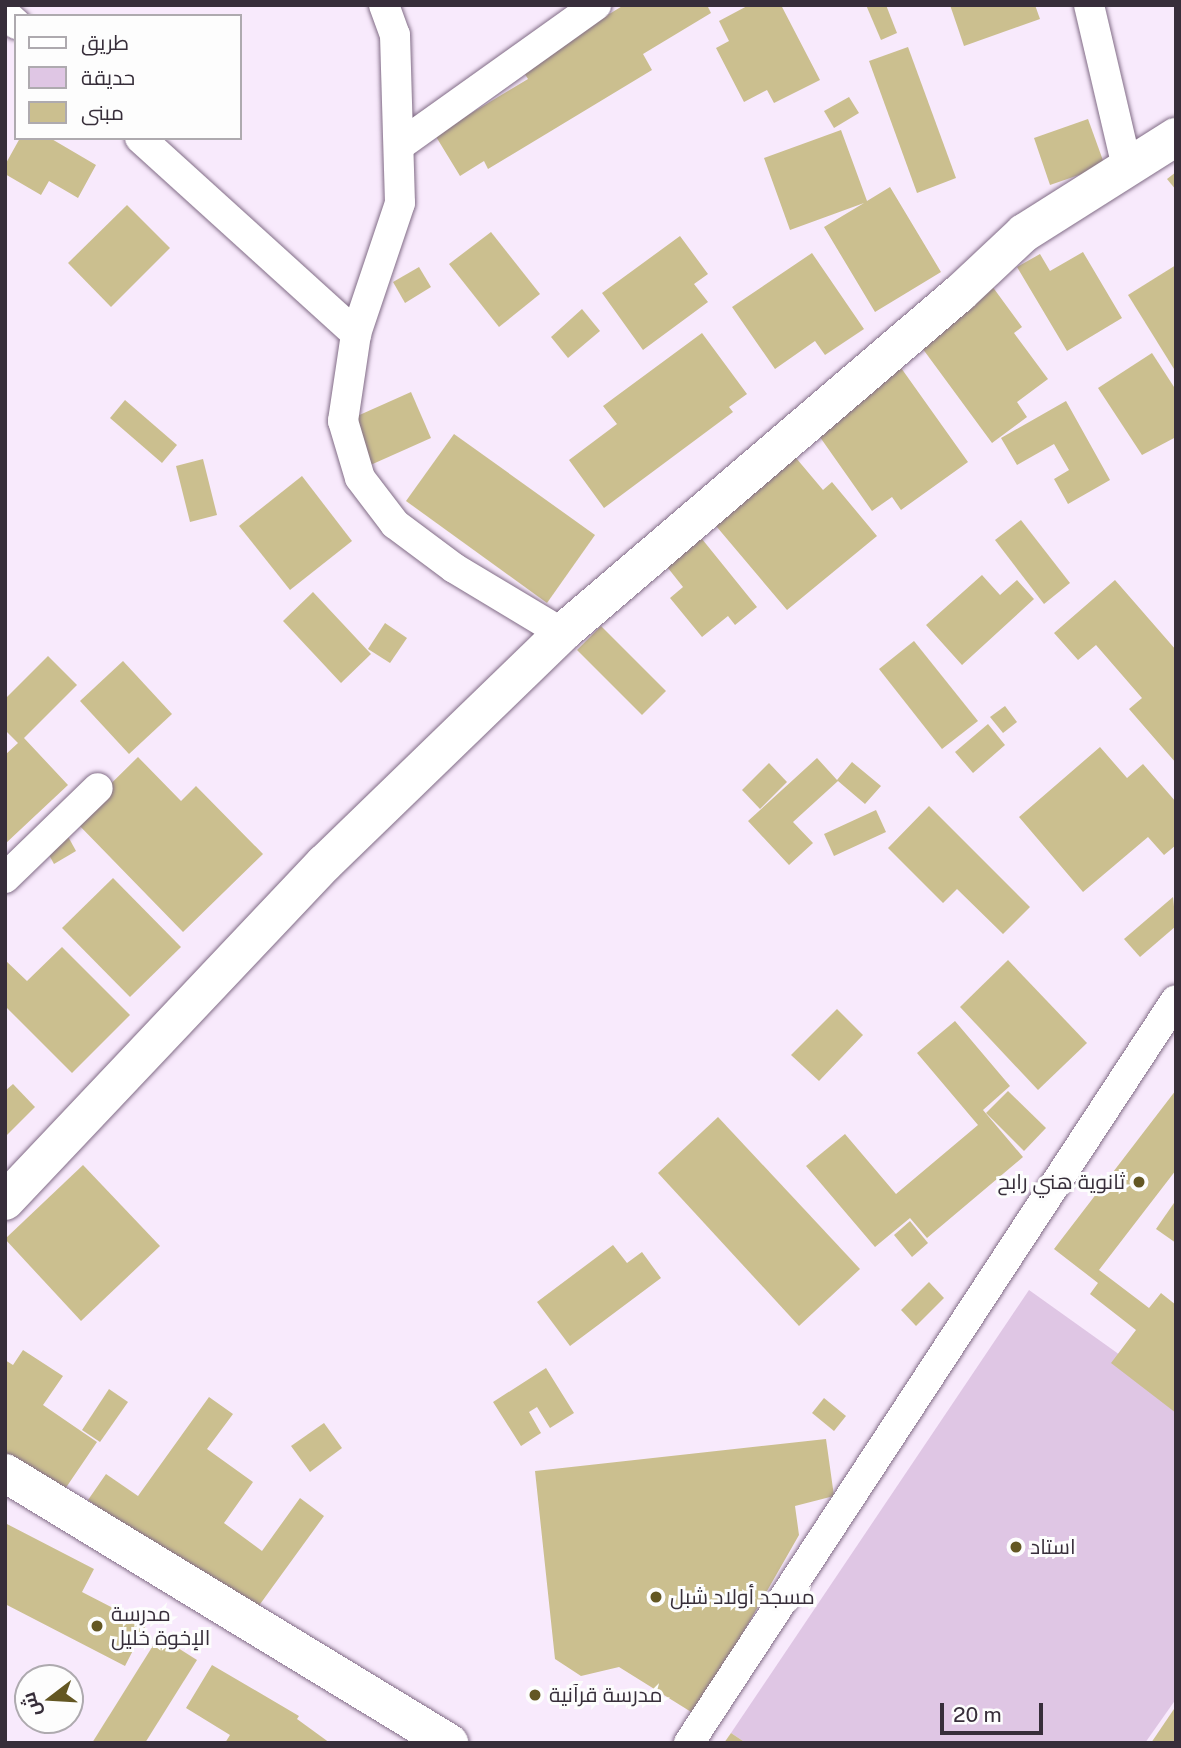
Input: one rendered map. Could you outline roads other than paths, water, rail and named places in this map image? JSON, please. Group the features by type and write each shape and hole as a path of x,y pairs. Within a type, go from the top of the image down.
{"street":[{"path":"384,5 395,35 400,203 356,334 343,421 360,478 395,524 454,568 562,633"},
{"path":"400,145 596,5"},
{"path":"1089,5 1127,167"},
{"path":"5,1201 315,873 562,633 960,293 1024,233 1176,136"},
{"path":"142,140 356,334"},
{"path":"5,878 98,788"},
{"path":"689,1743 1176,1000"},
{"path":"5,1473 449,1743"}],"place":[{"name":"ثانوية هني رابح","path":"1139,1182"},
{"name":"استاد","path":"1016,1547"},
{"name":"مسجد أولاد شبل","path":"656,1597"},
{"name":"مدرسة الإخوة خليل","path":"97,1626"},
{"name":"مدرسة قرآنية","path":"535,1695"}]}
